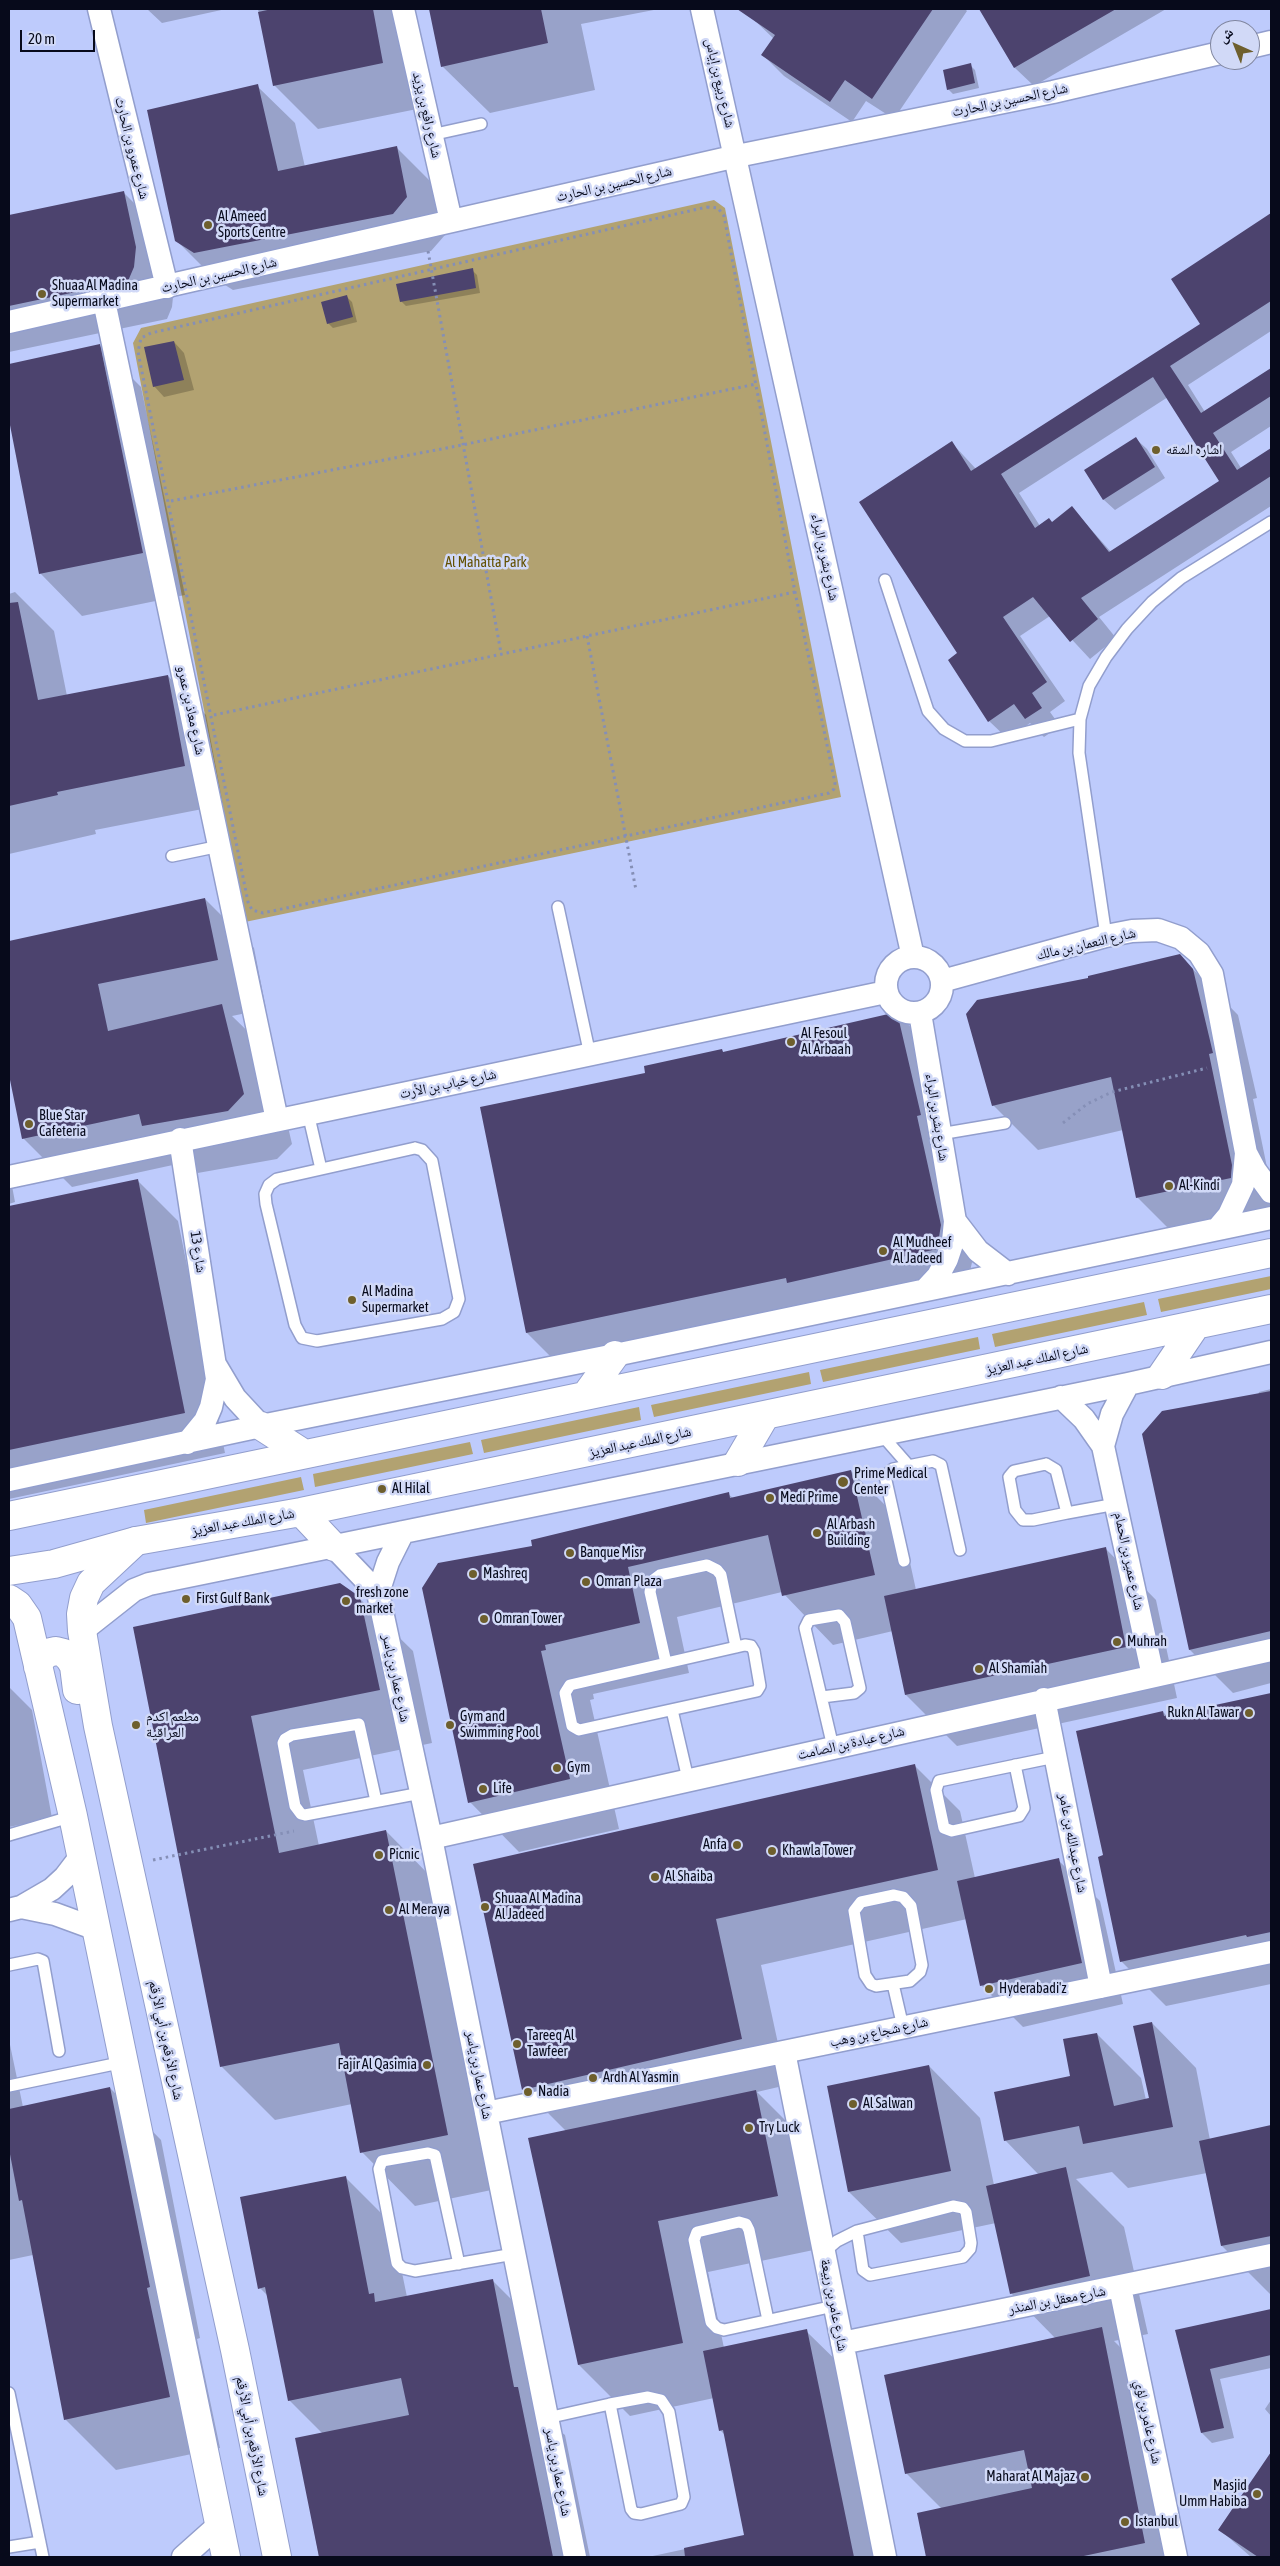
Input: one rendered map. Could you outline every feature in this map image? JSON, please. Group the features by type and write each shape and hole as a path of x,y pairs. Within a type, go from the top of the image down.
{"main road":[{"path":"9,1516 586,1394 1271,1253"},
{"name":"شارع الملك عبد العزيز","path":"9,1571 54,1564 136,1541 301,1512 1271,1309"},
{"path":"1162,1375 1196,1325"},
{"path":"586,1394 615,1355"},
{"path":"738,1462 765,1416"},
{"path":"261,1426 303,1453"},
{"path":"301,1512 334,1547"},
{"name":"شارع الأرقم بن أبي الأرقم","path":"136,1541 92,1582 84,1598 81,1614 82,1631 98,1726 235,2350 277,2557"},
{"path":"9,1599 18,1605 26,1618 73,1816 226,2557"},
{"path":"38,1667 41,1659 47,1653 56,1651 64,1653 70,1659 81,1708 98,1726"}],"street":[{"name":"شارع عمرو بن الحارث","path":"99,9 167,287"},
{"name":"شارع رافع بن يزيد","path":"402,9 451,222"},
{"name":"شارع ربيع بن إياس","path":"702,9 737,156"},
{"name":"شارع الحسين بن الحارث","path":"9,322 737,156 1053,92 1210,56"},
{"name":"شارع بشر بن البراء","path":"737,156 913,957"},
{"name":"شارع معاذ بن عمرو","path":"104,301 277,1120"},
{"name":"شارع النعمان بن مالك","path":"942,981 1106,936 1158,930 1181,938 1199,953 1212,974 1246,1153 1243,1185 1229,1215 1218,1228"},
{"path":"913,957 923,958 932,964 939,971 942,981 940,998 935,1005 920,1013 909,1013 899,1009 891,1002 886,992 886,982 895,965 903,959 913,957"},
{"name":"شارع خباب بن الأرت","path":"9,1177 180,1139 886,992"},
{"name":"شارع بشر بن البراء","path":"920,1013 955,1221 953,1241 948,1259 938,1276 925,1290"},
{"name":"شارع 13","path":"180,1139 217,1379 212,1408 198,1432 187,1443"},
{"name":"شارع النعمان بن مالك","path":"1246,1153 1255,1170 1271,1192"},
{"path":"9,1480 261,1426 615,1355 1271,1218"},
{"name":"شارع بشر بن البراء","path":"955,1221 978,1251 1008,1274"},
{"path":"82,1631 134,1590 149,1584 738,1462 1128,1384 1271,1352"},
{"name":"شارع 13","path":"216,1365 235,1398 261,1426"},
{"name":"شارع عمير بن الحمام","path":"1104,1446 1112,1414 1128,1384"},
{"name":"شارع عمير بن الحمام","path":"1061,1397 1084,1419 1104,1446 1153,1676"},
{"name":"شارع عمار بن ياسر","path":"403,1532 388,1562 378,1594 431,1838 575,2557"},
{"path":"334,1547 378,1594"},
{"name":"شارع عبادة بن الصامت","path":"431,1838 1044,1699 1271,1650"},
{"name":"شارع عبدالله بن عامر","path":"1044,1699 1102,1986"},
{"path":"15,1909 52,1889 65,1877 81,1856"},
{"path":"15,1909 55,1914 96,1929"},
{"name":"شارع شجاع بن وهب","path":"486,2112 1271,1952"},
{"name":"شارع عامر بن ربيعة","path":"784,2052 885,2557"},
{"name":"شارع معقل بن المنذر","path":"842,2343 1271,2255"},
{"name":"شارع عامر بن لؤي","path":"1120,2287 1176,2557"},
{"path":"183,2557 220,2524"}],"lane":[{"path":"431,135 481,124"},
{"path":"1106,936 1079,753 1080,719 1089,686 1106,657 1127,629 1152,602 1181,578 1271,522"},
{"path":"885,580 928,711 944,729 966,742 991,741 1080,719"},
{"path":"172,856 220,846"},
{"path":"558,908 590,1055"},
{"path":"308,1113 321,1169"},
{"path":"940,1134 1005,1123"},
{"path":"407,1149 422,1150 428,1154 432,1161 459,1299 454,1312 442,1319 318,1341 302,1338 295,1325 265,1194 269,1185 277,1179 321,1169 407,1149"},
{"path":"881,1434 909,1466"},
{"path":"904,1561 885,1476 889,1470 933,1461 942,1465 960,1550"},
{"path":"1066,1513 1053,1467 1046,1464 1012,1473 1009,1484 1015,1510 1019,1518 1028,1521 1116,1504"},
{"path":"666,1663 650,1592 652,1581 660,1574 707,1565 717,1570 721,1575 736,1647"},
{"path":"822,1697 854,1693 860,1688 844,1619 839,1615 811,1619 805,1625 833,1747"},
{"path":"748,1645 753,1648 759,1683 758,1690 579,1730 572,1726 565,1693 567,1687 573,1684 736,1647 748,1645"},
{"path":"672,1710 688,1779"},
{"path":"376,1801 359,1724 292,1734 285,1739 283,1743 298,1812 305,1815 421,1793"},
{"path":"1015,1765 1024,1808 1019,1816 952,1831 944,1828 936,1790 939,1781 1015,1765 1055,1757"},
{"path":"9,1835 73,1816"},
{"path":"894,1895 903,1897 911,1906 922,1965 920,1972 910,1981 894,1984 876,1986 867,1980 854,1916 857,1906 861,1902 894,1895"},
{"path":"10,1963 38,1959 43,1962 59,2051"},
{"path":"894,1984 903,2027"},
{"path":"9,2086 124,2062"},
{"path":"459,2264 435,2156 428,2153 382,2161 379,2169 397,2263 408,2271 459,2264 514,2254"},
{"path":"824,2252 837,2241 857,2231 958,2206 963,2208 968,2216 971,2244 970,2249 963,2257 870,2275 863,2270 857,2231"},
{"path":"768,2320 749,2230 746,2224 740,2222 697,2232 694,2240 713,2326 724,2330 834,2306"},
{"path":"9,2393 43,2557"},
{"path":"548,2418 610,2404 648,2397 661,2400 666,2405 684,2497 681,2504 641,2514 631,2509 610,2404"},
{"path":"9,2548 40,2542"}],"path":[{"path":"707,207 718,208 724,216 795,592 835,783 834,789 830,793 259,913 252,910 248,902 138,352 141,338 160,331 431,270 707,207"},
{"path":"424,228 462,445 502,653"},
{"path":"168,501 462,445 756,384"},
{"path":"211,715 795,592"},
{"path":"587,636 636,890"},
{"path":"1063,1123 1087,1104 1112,1092 1229,1063"},
{"path":"128,1865 300,1830"}],"green space":[{"name":"Al Mahatta Park","path":"714,200 725,208 841,797 245,922 133,343 141,328"},
{"path":"1271,1276 1271,1289 1161,1312 1158,1299"},
{"path":"1144,1302 1147,1315 995,1347 992,1334"},
{"path":"978,1337 980,1349 823,1382 820,1370"},
{"path":"809,1372 811,1384 654,1417 651,1405"},
{"path":"639,1407 641,1420 484,1453 481,1440"},
{"path":"470,1442 473,1454 315,1487 313,1474"},
{"path":"301,1477 304,1490 146,1523 144,1510"}],"building":[{"path":"272,9 373,9 383,63 273,86 258,12"},
{"path":"429,9 541,9 548,43 441,67"},
{"path":"737,9 933,9 872,99 845,80 830,102 761,55 775,35"},
{"path":"979,9 1116,9 1014,68"},
{"path":"971,63 975,83 947,90 943,70"},
{"path":"258,84 278,171 397,146 407,197 393,214 194,253 175,241 147,110"},
{"path":"124,191 136,247 134,267 128,281 9,306 9,215"},
{"path":"1271,213 1271,301 1170,366 1201,413 1271,368 1271,396 1213,433 1237,470 1271,448 1271,476 1081,598 1098,619 1070,642 1033,597 1003,617 1047,682 1032,693 1042,708 1025,719 1014,704 988,722 948,660 957,653 859,502 952,441 971,471 1200,324 1171,279","holes":["1153,377 1219,481 1109,552 1072,506 1052,522 1049,518 1035,528 1001,474"]},
{"path":"473,268 476,288 400,302 396,284"},
{"path":"347,295 353,317 327,324 321,302"},
{"path":"174,341 184,380 153,387 144,347"},
{"path":"100,344 143,553 39,574 9,420 9,364"},
{"path":"1136,437 1155,467 1103,500 1084,470"},
{"path":"18,602 38,700 168,675 185,766 57,792 58,795 9,806 9,603"},
{"path":"205,898 218,960 98,984 108,1031 222,1004 244,1094 228,1111 142,1126 139,1114 22,1139 9,1075 9,941"},
{"path":"1180,954 1193,969 1213,1053 1209,1054 1232,1165 1231,1178 1136,1198 1111,1077 992,1106 966,1014 977,1000 1088,978 1088,976"},
{"path":"897,1012 921,1115 917,1116 941,1225 937,1249 787,1283 786,1278 526,1333 480,1107 645,1073 644,1066 722,1049 723,1052"},
{"path":"138,1179 185,1413 9,1450 9,1206"},
{"path":"1271,1391 1271,1631 1189,1650 1142,1434 1162,1411"},
{"path":"851,1470 875,1575 782,1596 768,1535 628,1567 640,1623 545,1645 546,1650 541,1651 570,1779 468,1803 422,1588 438,1563 532,1546 531,1540 729,1492 730,1498"},
{"path":"1106,1547 1126,1647 905,1695 884,1596"},
{"path":"340,1583 360,1597 380,1690 251,1716 279,1853 386,1830 448,2135 360,2153 339,2043 220,2067 133,1627"},
{"path":"1271,1693 1271,1932 1247,1937 1246,1935 1120,1962 1098,1857 1103,1855 1076,1731 1163,1711 1164,1716"},
{"path":"915,1764 938,1870 716,1919 742,2039 522,2090 473,1864"},
{"path":"1059,1858 1082,1963 980,1986 957,1881"},
{"path":"1152,2022 1173,2127 1083,2144 1079,2126 1004,2141 994,2092 1070,2076 1063,2039 1097,2033 1114,2106 1149,2098 1133,2026"},
{"path":"929,2065 951,2171 848,2192 827,2086"},
{"path":"110,2087 150,2287 147,2288 170,2397 64,2420 22,2200 19,2201 9,2149 9,2109"},
{"path":"756,2090 778,2196 658,2221 683,2343 578,2365 528,2138"},
{"path":"1271,2125 1271,2236 1221,2246 1199,2141"},
{"path":"1066,2167 1090,2276 1010,2294 986,2186"},
{"path":"346,2176 369,2294 374,2293 375,2302 493,2279 514,2387 518,2387 553,2557 319,2557 295,2438 409,2415 401,2378 288,2401 265,2287 258,2289 240,2197"},
{"path":"1271,2309 1271,2355 1210,2369 1224,2428 1201,2433 1175,2330"},
{"path":"1102,2327 1145,2543 1079,2557 926,2557 917,2513 1032,2488 1024,2450 905,2474 884,2375"},
{"path":"807,2329 854,2557 685,2557 684,2548 744,2535 723,2430 719,2431 703,2351"},
{"name":"Masjid Umm Habiba","path":"1271,2452 1271,2557 1258,2557 1218,2530"}],"place":[{"name":"Al Ameed Sports Centre","path":"208,225"},
{"name":"Shuaa Al Madina Supermarket","path":"42,294"},
{"name":"اشاره الشقه","path":"1156,450"},
{"name":"Al Fesoul Al Arbaah","path":"791,1042"},
{"name":"Blue Star Cafeteria","path":"29,1124"},
{"name":"Al-Kindi","path":"1169,1186"},
{"name":"Al Mudheef Al Jadeed","path":"883,1251"},
{"name":"Al Madina Supermarket","path":"352,1300"},
{"name":"Prime Medical Center","path":"843,1482"},
{"name":"Al Hilal","path":"382,1489"},
{"name":"Medi Prime","path":"770,1498"},
{"name":"Al Arbash Building","path":"817,1533"},
{"name":"Banque Misr","path":"570,1553"},
{"name":"Mashreq","path":"473,1574"},
{"name":"Omran Plaza","path":"586,1582"},
{"name":"First Gulf Bank","path":"186,1599"},
{"name":"fresh zone market","path":"346,1601"},
{"name":"Omran Tower","path":"484,1619"},
{"name":"Muhrah","path":"1117,1642"},
{"name":"Al Shamiah","path":"979,1669"},
{"name":"Rukn Al Tawar","path":"1249,1713"},
{"name":"مطعم اكدم العراقية","path":"136,1725"},
{"name":"Gym and Swimming Pool","path":"450,1725"},
{"name":"Gym","path":"557,1768"},
{"name":"Life","path":"483,1789"},
{"name":"Anfa","path":"737,1845"},
{"name":"Khawla Tower","path":"772,1851"},
{"name":"Picnic","path":"379,1855"},
{"name":"Al Shaiba","path":"655,1877"},
{"name":"Shuaa Al Madina Al Jadeed","path":"485,1907"},
{"name":"Al Meraya","path":"389,1910"},
{"name":"Hyderabadi'z","path":"989,1989"},
{"name":"Tareeq Al Tawfeer","path":"517,2044"},
{"name":"Fajir Al Qasimia","path":"427,2065"},
{"name":"Ardh Al Yasmin","path":"593,2078"},
{"name":"Nadia","path":"528,2092"},
{"name":"Al Salwan","path":"853,2104"},
{"name":"Try Luck","path":"749,2128"},
{"name":"Maharat Al Majaz","path":"1085,2477"},
{"name":"Masjid Umm Habiba","path":"1257,2494"},
{"name":"Istanbul","path":"1125,2522"}]}
